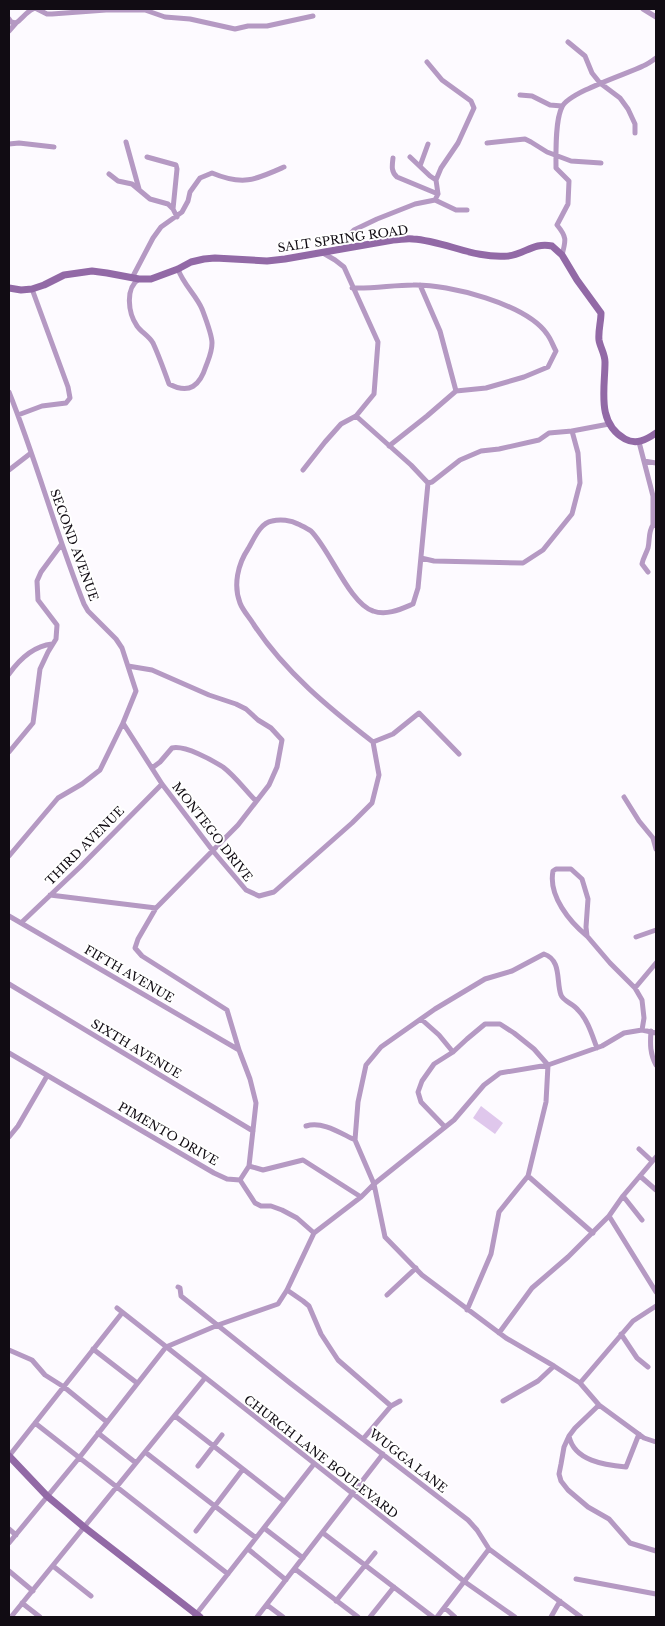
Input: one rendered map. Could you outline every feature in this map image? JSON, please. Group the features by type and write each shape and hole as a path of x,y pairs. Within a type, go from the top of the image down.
{"street":[{"path":"9,31 23,19 28,11 33,9"},
{"path":"37,9 47,14 106,10 145,10 165,17 190,19 235,29 248,26 267,26 313,16"},
{"path":"643,9 656,17"},
{"path":"9,19 16,24"},
{"path":"568,42 585,56 592,73 600,83 612,90 628,109 635,124 635,133"},
{"path":"656,58 645,66 600,83 567,101 562,106 556,155 556,168 569,181 568,204 557,225 563,232 566,241 562,255 577,280 601,313 599,342 605,360 602,392 609,424 621,437 630,442 648,439 656,433"},
{"path":"427,62 442,80 470,102 474,108 458,143 441,168 436,180 438,194 434,200"},
{"path":"520,95 532,96 550,105 562,106"},
{"path":"487,143 524,139 547,152 571,161 589,164 601,163"},
{"path":"126,142 139,190"},
{"path":"9,144 19,143 54,147"},
{"path":"420,166 428,150 428,144"},
{"path":"147,157 176,166 177,168 173,209"},
{"path":"410,157 436,180"},
{"path":"393,158 393,174 438,194"},
{"path":"178,269 182,279 202,308 212,341 211,355 204,374 198,384 189,387 176,387 169,384 151,340 137,326 129,308 131,290 153,238 161,227 182,212 190,192 200,178 212,173 244,182 262,177 284,167"},
{"path":"110,174 118,181 132,184 150,199 168,204 177,217"},
{"path":"345,248 350,234 354,230 415,204 434,200 456,210 467,210"},
{"name":"SALT SPRING ROAD","path":"9,288 32,289 64,275 92,271 152,279 191,262 204,259 267,261 323,254 345,248 411,239 492,256 509,256 536,245 552,246 562,255"},
{"path":"303,470 324,442 341,424 356,416 374,394 378,342 344,267 323,254"},
{"path":"352,288 373,289 420,285 471,294 509,306 532,320 547,334 556,351 548,367 524,377 486,388 456,391 389,446"},
{"path":"420,285 440,331 456,391"},
{"path":"18,414 42,406 66,403 70,398 68,387 32,289"},
{"name":"SECOND AVENUE","path":"9,392 61,545 84,604 88,611 116,639 122,648 136,691 100,770 82,784 58,798 9,856"},
{"path":"9,408 13,402"},
{"path":"356,416 411,465 428,483 418,588 414,604 394,612 374,612 362,605 346,584 326,549 310,530 291,521 272,520 263,524 242,558 236,585 240,604 275,654 333,711 373,742 393,734 419,713 459,754"},
{"path":"428,483 432,482 460,460 481,451 539,440 549,433 609,424"},
{"path":"421,558 434,561 523,563 543,550 572,514 580,483 578,453 572,431"},
{"path":"639,442 653,496 655,525 650,529 647,551 642,564 648,572"},
{"path":"9,470 31,453"},
{"path":"644,460 656,463"},
{"path":"9,752 33,723 40,669 56,639 57,625 38,600 37,582 41,572 61,545"},
{"path":"9,674 16,665 34,650 43,645 52,644"},
{"path":"128,666 152,670 209,695 236,704 246,709 271,728 282,740 277,767 269,785 238,825 156,908 138,939 135,948 142,956 227,1010 256,1103 249,1166 240,1180 255,1203 282,1210 297,1218 314,1233"},
{"name":"MONTEGO DRIVE","path":"123,723 162,784 213,851 246,890 260,896 274,892 372,803 379,775 373,742"},
{"path":"152,768 172,748 182,748 224,768 256,801"},
{"name":"THIRD AVENUE","path":"22,922 80,867 162,784"},
{"path":"624,798 652,838 656,849"},
{"path":"587,936 588,898 582,879 571,869 556,869 553,871 552,876 556,894 567,916 635,988 642,1000 644,1018 642,1030"},
{"path":"50,894 156,908"},
{"name":"FIFTH AVENUE","path":"9,916 239,1050"},
{"path":"636,937 656,930"},
{"path":"597,1048 589,1026 582,1014 577,1008 563,999 556,966 553,960 544,954 512,971 485,979 421,1019 381,1047 366,1065 358,1102 355,1140 374,1184 385,1237 422,1275 499,1333 580,1384 599,1405 644,1438 656,1442"},
{"path":"635,988 656,963"},
{"name":"SIXTH AVENUE","path":"9,984 253,1131"},
{"path":"421,1019 453,1052"},
{"path":"445,1127 420,1102 418,1092 422,1081 434,1064 453,1052 485,1024 500,1024 514,1033 534,1049 548,1065 546,1102 528,1176 499,1212 491,1254 467,1310"},
{"path":"9,1543 166,1347 218,1325 278,1304 287,1290 314,1233 361,1197 374,1184 454,1120 484,1085 500,1073 548,1065 602,1046 624,1032 642,1030 654,1032 650,1045 656,1065"},
{"name":"PIMENTO DRIVE","path":"9,1053 214,1173 227,1179 240,1180"},
{"path":"9,1137 18,1126 47,1076"},
{"path":"306,1126 316,1124 328,1127 355,1140"},
{"path":"499,1333 532,1288 593,1233 609,1216 622,1196 654,1159 639,1149"},
{"path":"249,1166 263,1170 303,1160 361,1197"},
{"path":"528,1176 593,1233"},
{"path":"640,1176 656,1190"},
{"path":"622,1196 642,1220"},
{"path":"609,1216 656,1292"},
{"path":"387,1295 416,1268"},
{"name":"WUGGA LANE","path":"178,1287 180,1288 181,1296 290,1383 468,1520 478,1530 489,1549 580,1617"},
{"path":"287,1290 309,1306 321,1334 338,1360 391,1406"},
{"path":"580,1384 633,1321 656,1306"},
{"name":"CHURCH LANE BOULEVARD","path":"117,1308 465,1582 516,1617"},
{"path":"122,1312 9,1456 47,1496 84,1527 197,1616 314,1464"},
{"path":"621,1334 637,1358 648,1366"},
{"path":"93,1349 137,1383"},
{"path":"9,1350 32,1360 45,1375 64,1387 107,1422"},
{"path":"503,1401 538,1380 554,1366"},
{"path":"11,1617 205,1378"},
{"path":"363,1439 391,1406 400,1401"},
{"path":"599,1405 569,1436 564,1448 561,1464 561,1481 568,1490 588,1507 609,1519 630,1543 656,1551"},
{"path":"175,1416 284,1501"},
{"path":"35,1424 228,1574"},
{"path":"98,1433 136,1463"},
{"path":"569,1436 570,1444 587,1458 604,1465 626,1467 639,1434"},
{"path":"198,1466 222,1435"},
{"path":"146,1452 256,1538"},
{"path":"257,1617 383,1454"},
{"path":"196,1531 243,1469"},
{"path":"264,1528 303,1558"},
{"path":"9,1529 16,1535"},
{"path":"323,1533 433,1617"},
{"path":"248,1549 286,1580"},
{"path":"437,1617 489,1549"},
{"path":"336,1601 375,1553"},
{"path":"52,1566 91,1596"},
{"path":"295,1569 358,1617"},
{"path":"9,1571 33,1591"},
{"path":"576,1579 656,1594"},
{"path":"370,1617 394,1587"},
{"path":"551,1617 560,1601"},
{"path":"22,1603 40,1617"},
{"path":"267,1605 283,1617"},
{"path":"444,1608 455,1617"}],"shaded area":[{"path":"481,1106 503,1123 495,1134 473,1118"}]}
